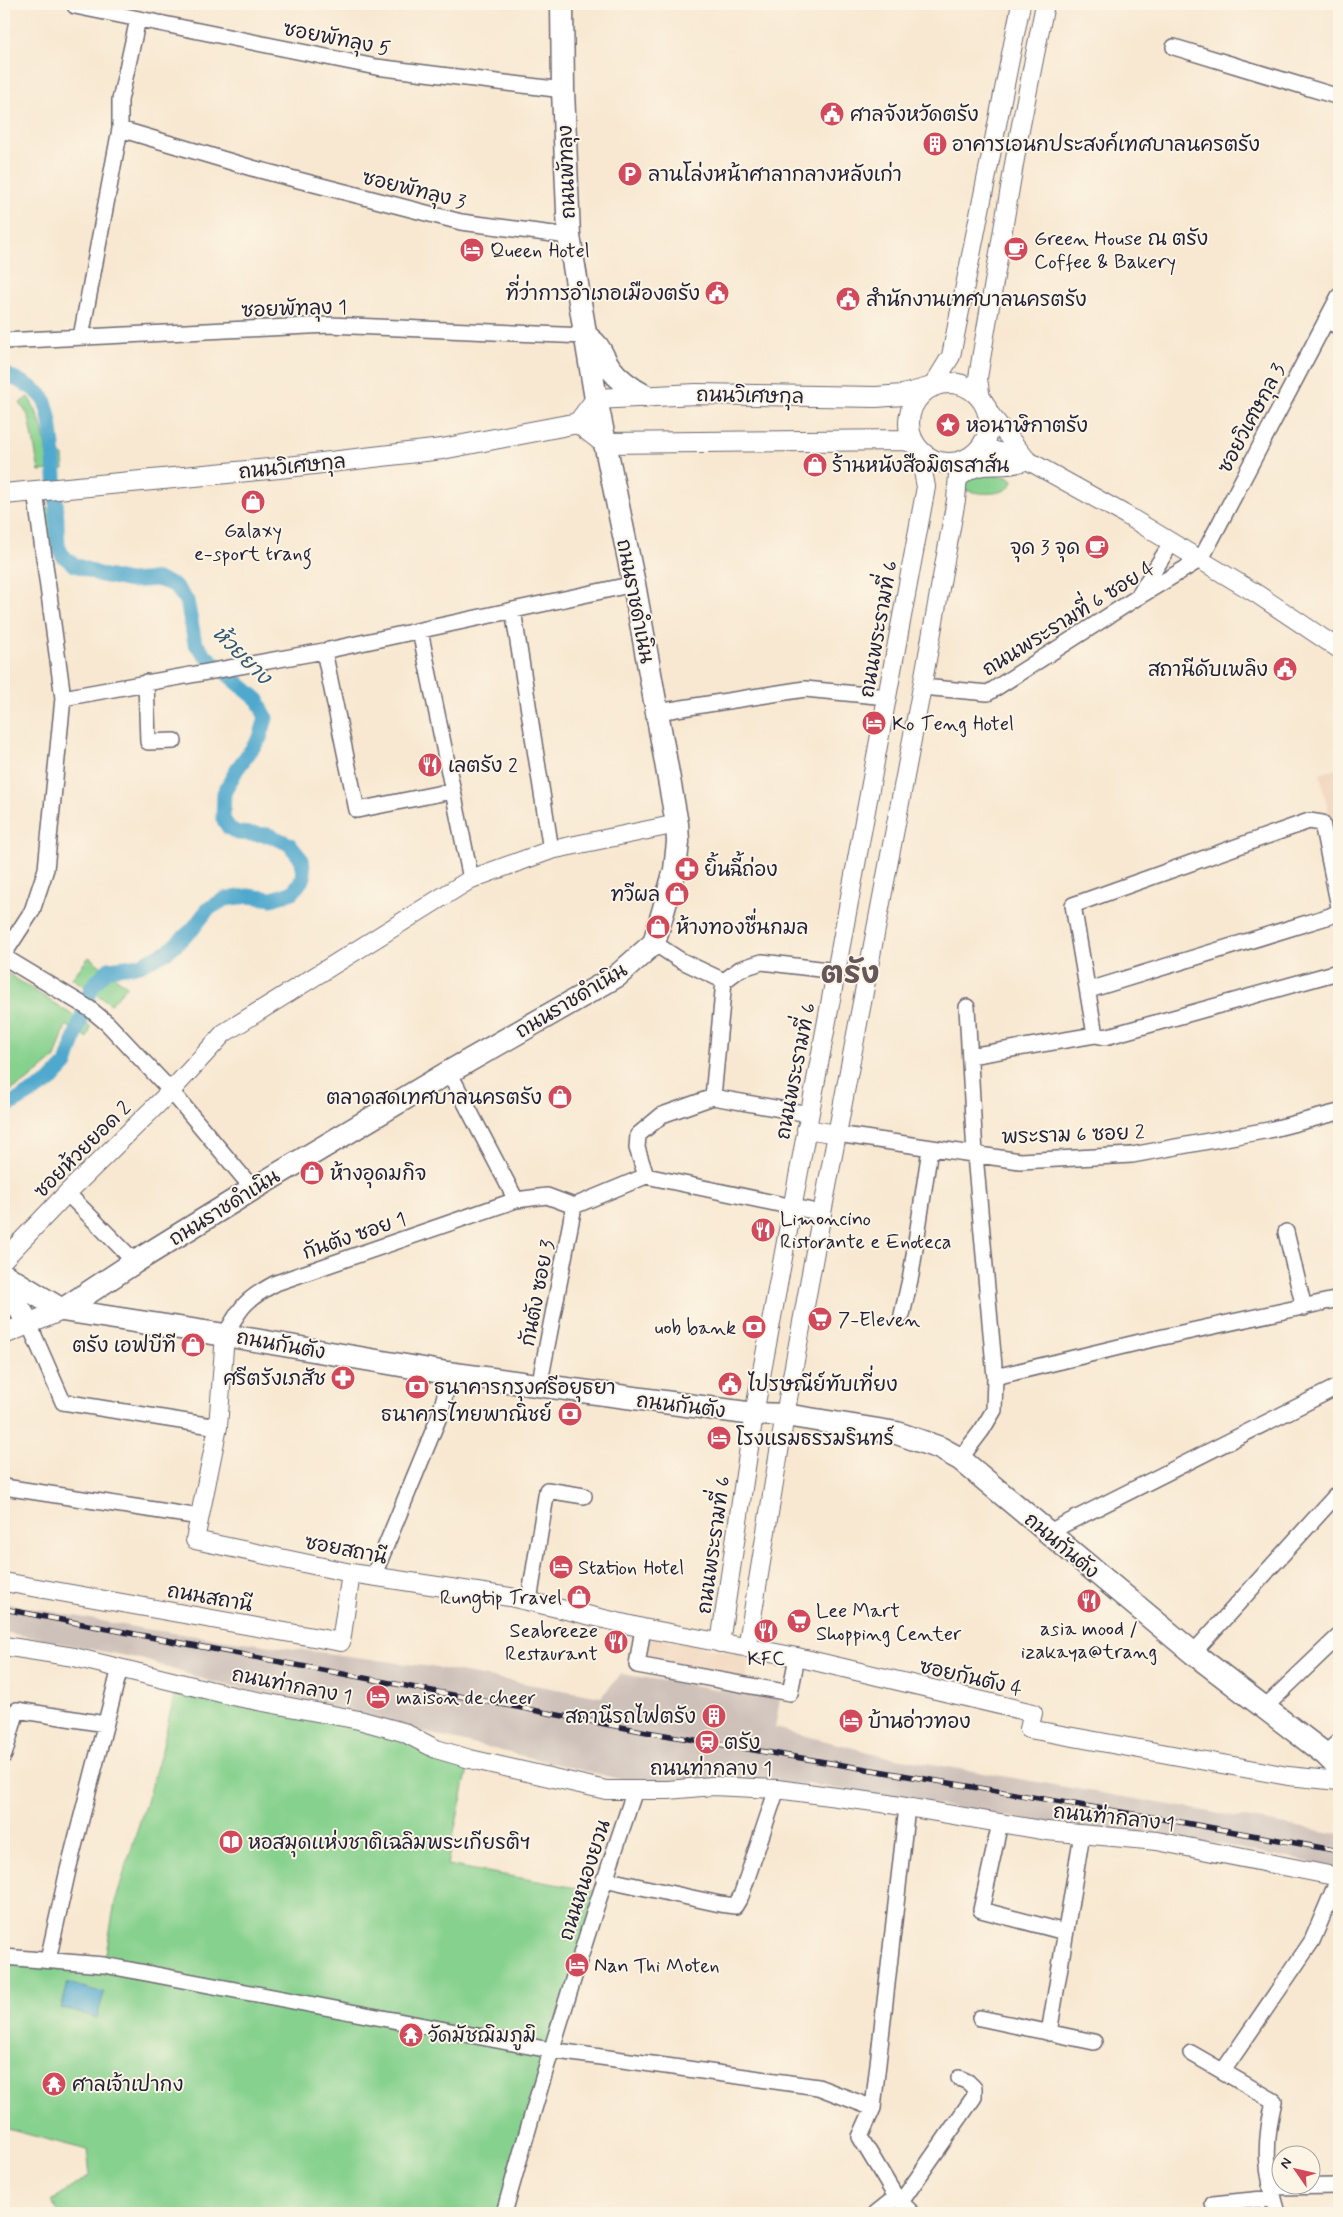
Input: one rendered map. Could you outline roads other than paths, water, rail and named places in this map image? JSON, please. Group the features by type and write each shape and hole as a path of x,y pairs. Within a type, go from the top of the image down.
{"main road":[{"name":"ถนนพัทลุง","path":"562,4 563,90 569,236 596,399"},
{"path":"585,336 598,345 610,368 631,389 645,396"},
{"path":"596,399 578,423 604,442 904,440 917,446 933,460 959,470 981,447 987,435 989,422 984,405 970,389 958,384 945,383 932,387 922,394 914,405 909,418 910,431 917,446"},
{"name":"ถนนวิเศษกุล","path":"596,399 696,394 876,397 903,395 932,387"},
{"name":"ถนนราชดำเนิน","path":"62,1310 253,1189 448,1072 617,976 654,943 675,870 678,842 677,824 634,584 596,399"},
{"name":"ถนนวิเศษกุล","path":"4,494 77,488 442,448 578,423"},
{"path":"4,1275 62,1310"},
{"path":"4,1284 28,1324"},
{"path":"102,1284 128,1320"},
{"path":"4,1334 62,1310"},
{"name":"ถนนกันตัง","path":"62,1310 225,1335 446,1374 754,1414 785,1416 897,1433 940,1448 960,1459 1193,1653 1265,1707 1335,1754"}],"street":[{"path":"932,387 951,356 1021,4"},
{"path":"1027,460 984,405 978,378 1017,144 1046,4"},
{"name":"ซอยพัทลุง 5","path":"75,6 376,68 563,90"},
{"path":"81,337 120,128 120,100 138,19"},
{"path":"1174,48 1339,97"},
{"name":"ซอยพัทลุง 3","path":"120,128 252,168 461,222 569,236"},
{"name":"ซอยวิเศษกุล 3","path":"1200,559 1332,324 1339,296"},
{"name":"ซอยพัทลุง 1","path":"4,341 329,325 585,336"},
{"name":"ถนนพระรามที่ 6","path":"720,1643 754,1414 926,487 917,446"},
{"path":"981,447 1027,460 1172,542 1339,649"},
{"path":"747,1648 785,1416 922,687 959,470 966,471 988,464 1011,466 1027,460"},
{"path":"35,491 63,698 46,868 32,911 4,956 90,1009 108,1024 170,1091 253,1189"},
{"path":"1138,596 1172,542"},
{"name":"ถนนพระรามที่ 6 ซอย 4","path":"922,687 988,693 1138,596 1200,559"},
{"path":"63,698 324,651 634,584"},
{"path":"513,610 551,850"},
{"path":"420,631 471,879"},
{"path":"324,651 357,810 452,792"},
{"path":"146,682 148,742 174,741"},
{"path":"657,712 804,689 887,697"},
{"path":"1095,1035 1089,990 1073,905 1309,821 1322,824 1339,907"},
{"name":"ซอยห้วยยอด 2","path":"4,1259 67,1193 170,1091 224,1033 471,879 551,850 677,824"},
{"path":"1089,990 1330,916 1339,911"},
{"path":"654,943 680,960 724,981"},
{"path":"713,1097 724,981 740,969 762,962 836,971"},
{"path":"970,1056 1095,1035 1105,1037 1338,972"},
{"path":"960,1459 982,1430 994,1410 995,1377 975,1155 967,1007"},
{"path":"448,1072 516,1200"},
{"path":"646,1176 637,1148 638,1135 662,1115 713,1097 808,1121 837,1134"},
{"name":"พระราม 6 ซอย 2","path":"837,1134 930,1149 1020,1160 1132,1155 1269,1130 1339,1112"},
{"path":"902,1315 911,1274 930,1149"},
{"path":"574,1206 646,1176 822,1213"},
{"path":"67,1193 135,1262"},
{"name":"กันตัง ซอย 1","path":"225,1335 239,1308 258,1293 276,1283 516,1200 547,1196 574,1206"},
{"name":"กันตัง ซอย 3","path":"539,1387 574,1206"},
{"path":"1286,1232 1304,1308"},
{"path":"995,1377 1140,1342 1339,1299"},
{"path":"28,1324 63,1402 218,1427"},
{"name":"ซอยสถานี","path":"225,1335 218,1427 195,1540 373,1577 510,1597 693,1638"},
{"path":"373,1577 439,1417 445,1395 446,1374"},
{"path":"1046,1532 1339,1386"},
{"path":"4,1487 200,1518"},
{"path":"529,1601 547,1490 584,1496"},
{"path":"1193,1653 1339,1492"},
{"name":"ถนนสถานี","path":"4,1582 341,1642 352,1573"},
{"path":"643,1628 636,1664 790,1693 797,1657"},
{"path":"1265,1707 1339,1636"},
{"name":"ซอยกันตัง 4","path":"693,1638 797,1657 1033,1713 1029,1729 1288,1776 1339,1781"},
{"name":"ถนนท่ากลาง 1","path":"4,1646 74,1658 237,1697 359,1720 403,1732 436,1749 482,1762 606,1790 712,1786 777,1788 907,1807 1046,1831 1157,1841 1339,1877"},
{"path":"48,1960 68,1870 120,1668"},
{"path":"4,1755 16,1710 105,1724"},
{"path":"604,1879 735,1906 741,1896 777,1788"},
{"name":"ถนนหนองยวน","path":"504,2213 550,2050 604,1879 635,1790"},
{"path":"907,1807 873,2108 860,2137 899,2200 912,2213"},
{"path":"1000,1823 981,1910 1065,1932"},
{"path":"1049,2033 1082,1834"},
{"path":"1223,2071 1312,1941 1339,1877"},
{"path":"4,1957 104,1965 550,2050 818,2086 873,2108"},
{"path":"980,2018 1094,2042"},
{"path":"1191,2053 1274,2101 1267,2131 1270,2176"},
{"path":"876,2213 899,2200 974,2097 974,2088 968,2082 959,2078"},
{"path":"1320,2188 1339,2186"},
{"path":"1213,2204 1270,2192"},
{"path":"1273,2194 1278,2213"}],"water":[{"path":"68,1983 104,1993 97,2018 61,2008"}],"waterway":[{"name":"ห้วยยาง","path":"4,374 40,394 47,409 53,446 58,545 62,555 73,564 101,575 130,581 157,579 174,585 187,601 195,643 206,656 258,700 266,718 260,738 237,769 224,793 223,819 229,828 238,833 269,835 289,844 302,860 304,877 293,892 272,899 248,896 225,899 208,909 192,930 168,951 140,965 109,969 92,986 66,1064 49,1082 4,1108"}],"railway":[{"path":"4,1609 647,1732 1180,1822 1339,1851"}],"place":[{"name":"ศาลจังหวัดตรัง","path":"832,114"},
{"name":"อาคารเอนกประสงค์เทศบาลนครตรัง","path":"935,144"},
{"name":"ลานโล่งหน้าศาลากลางหลังเก่า","path":"630,174"},
{"name":"Green House ณ ตรัง Coffee & Bakery","path":"1016,249"},
{"name":"Queen Hotel","path":"472,250"},
{"name":"ที่ว่าการอำเภอเมืองตรัง","path":"717,293"},
{"name":"สำนักงานเทศบาลนครตรัง","path":"848,299"},
{"name":"หอนาฬิกาตรัง","path":"948,425"},
{"name":"ร้านหนังสือมิตรสาส์น","path":"815,465"},
{"name":"Galaxy e-sport trang","path":"253,502"},
{"name":"จุด 3 จุด","path":"1097,547"},
{"name":"สถานีดับเพลิง","path":"1285,669"},
{"name":"Ko Teng Hotel","path":"874,723"},
{"name":"เลตรัง 2","path":"430,765"},
{"name":"ยิ้นฉี้ถ่อง","path":"687,869"},
{"name":"ทวีผล","path":"677,894"},
{"name":"ห้างทองชื่นกมล","path":"658,927"},
{"name":"ตลาดสดเทศบาลนครตรัง","path":"560,1097"},
{"name":"ห้างอุดมกิจ","path":"312,1173"},
{"name":"Limoncino Ristorante e Enoteca","path":"763,1230"},
{"name":"7-Eleven","path":"820,1319"},
{"name":"uob bank","path":"754,1327"},
{"name":"ตรัง เอฟบีที","path":"193,1345"},
{"name":"ศรีตรังเภสัช","path":"343,1378"},
{"name":"ไปรษณีย์ทับเที่ยง","path":"730,1384"},
{"name":"ธนาคารกรุงศรีอยุธยา","path":"417,1387"},
{"name":"ธนาคารไทยพาณิชย์","path":"570,1414"},
{"name":"โรงแรมธรรมรินทร์","path":"719,1438"},
{"name":"Station Hotel","path":"561,1567"},
{"name":"Rungtip Travel","path":"579,1597"},
{"name":"asia mood / izakaya@trang","path":"1089,1601"},
{"name":"Lee Mart Shopping Center","path":"799,1621"},
{"name":"KFC","path":"766,1631"},
{"name":"Seabreeze Restaurant","path":"616,1642"},
{"name":"maison de cheer","path":"378,1697"},
{"name":"สถานีรถไฟตรัง","path":"714,1716"},
{"name":"บ้านอ่าวทอง","path":"851,1721"},
{"name":"ตรัง","path":"707,1742"},
{"name":"หอสมุดแห่งชาติเฉลิมพระเกียรติฯ","path":"231,1842"},
{"name":"Nan Thi Moten","path":"577,1965"},
{"name":"วัดมัชฌิมภูมิ","path":"411,2035"},
{"name":"ศาลเจ้าเปากง","path":"54,2084"}],"district":[{"name":"ตรัง","path":"850,973"}]}
